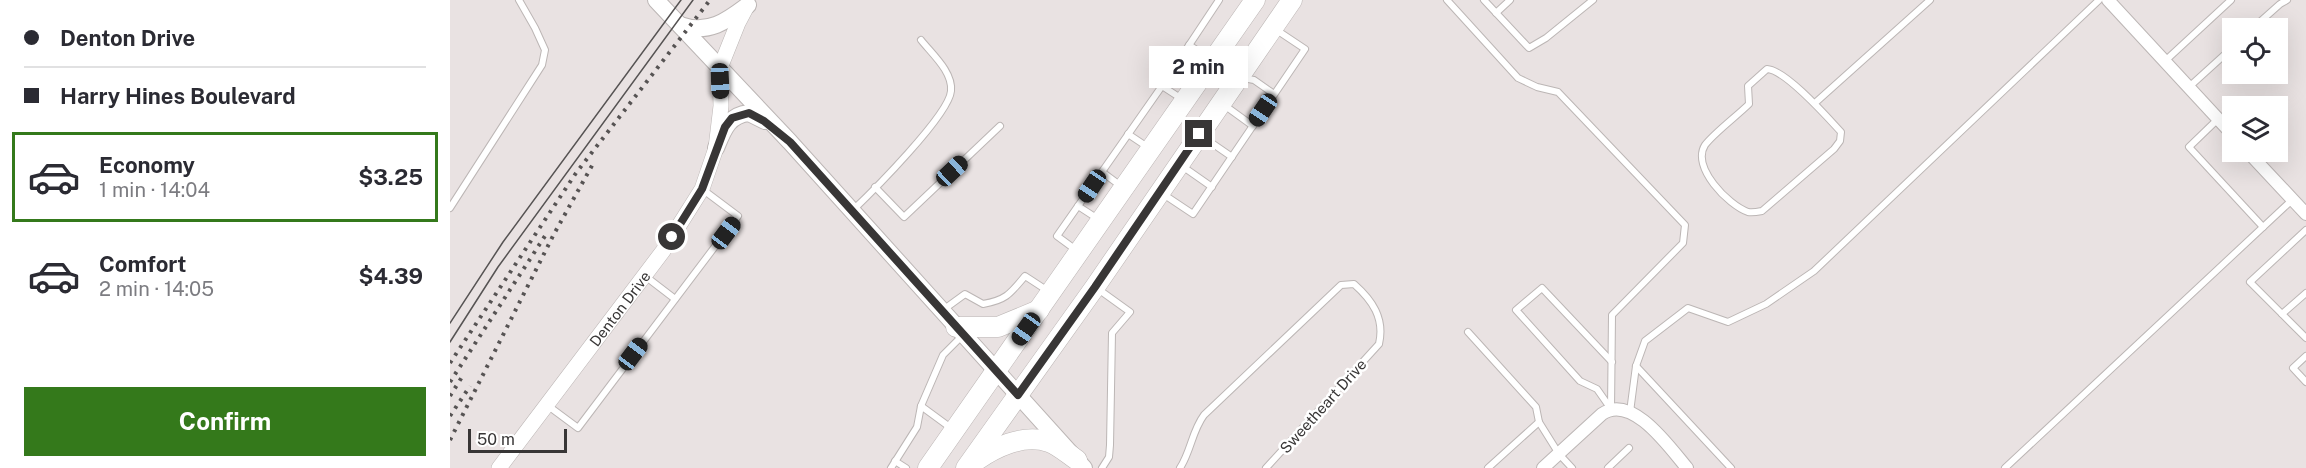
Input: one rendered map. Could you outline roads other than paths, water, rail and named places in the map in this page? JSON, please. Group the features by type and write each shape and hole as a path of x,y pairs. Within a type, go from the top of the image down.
{"main road":[{"path":"656,0 790,142 1080,464"},
{"path":"966,468 1095,287 1292,0"},
{"path":"928,468 1152,150 1213,60 1248,2"},
{"path":"680,26 690,29 716,27 750,3"},
{"path":"1213,60 1238,77"},
{"path":"716,148 725,127 732,118 749,113 764,121 790,142"},
{"path":"960,331 998,327 1039,310"},
{"path":"966,468 997,449 1023,440 1050,442 1080,464"}],"street":[{"path":"2108,0 2222,123"},
{"name":"Denton Drive","path":"499,468 645,276 702,189 716,148 722,105 720,68 734,31 750,3"},
{"path":"2257,162 2306,214"},
{"path":"1543,468 1602,414 1611,410 1630,412 1646,422 1687,468"}],"lane":[{"path":"450,208 542,65 545,50 519,0"},
{"path":"1079,252 1057,236 1219,0"},
{"path":"1447,0 1518,78 1537,87 1558,92 1685,225 1683,243 1612,315 1611,410"},
{"path":"1484,0 1529,48 1546,38 1593,0"},
{"path":"1496,13 1510,0"},
{"path":"1815,103 1930,0"},
{"path":"1630,412 1636,366 1645,341 1689,308 1728,322 1766,304 1814,271 2099,0"},
{"path":"2164,61 2231,0"},
{"path":"2264,18 2287,0"},
{"path":"1160,192 1193,214 1212,187 1305,49 1273,27"},
{"path":"852,211 925,133 948,101 951,90 948,73 921,40"},
{"path":"1189,45 1213,60"},
{"path":"2189,88 2222,57"},
{"path":"1767,69 1773,69 1815,103 1841,132 1840,141 1834,149 1762,212 1750,213 1732,204 1706,173 1701,159 1705,146 1749,104 1748,86 1767,69"},
{"path":"1238,77 1254,80 1274,94"},
{"path":"1162,86 1184,101"},
{"path":"1220,103 1253,126"},
{"path":"2218,119 2188,147 2264,227"},
{"path":"875,187 904,217 1000,126"},
{"path":"1128,134 1152,150"},
{"path":"1199,134 1232,157"},
{"path":"1178,164 1212,187"},
{"path":"1102,172 1125,188"},
{"path":"547,405 578,428 738,216 702,189"},
{"path":"2006,468 2292,199"},
{"path":"1078,206 1101,221"},
{"path":"2306,230 2250,282 2306,338"},
{"path":"645,276 675,299"},
{"path":"942,311 964,294 983,304 999,301 1010,295 1025,276 1051,293"},
{"name":"Sweetheart Drive","path":"1180,468 1190,449 1197,424 1204,415 1341,285 1354,284 1376,308 1382,332 1379,344 1266,468"},
{"path":"1095,287 1130,312 1112,333 1110,445 1109,457 1102,468"},
{"path":"1611,362 1542,288 1516,310 1580,381 1597,389 1611,410"},
{"path":"2282,314 2306,293"},
{"path":"891,468 917,427 921,406 943,355 960,331"},
{"path":"1468,332 1536,407 1539,422 1559,454 1572,468"},
{"path":"2306,356 2293,368 2306,382"},
{"path":"1636,366 1731,468"},
{"path":"921,406 954,430"},
{"path":"1488,468 1539,422"},
{"path":"1608,468 1629,448"},
{"path":"895,461 906,468"}],"tram line":[{"path":"450,323 503,242 681,0"},
{"path":"450,342 498,267 693,0"}],"railway":[{"path":"450,363 576,173 710,0"},
{"path":"450,440 554,234 594,162"},
{"path":"450,382 545,236"},
{"path":"450,396 462,377"},
{"path":"450,416 470,386"}]}
